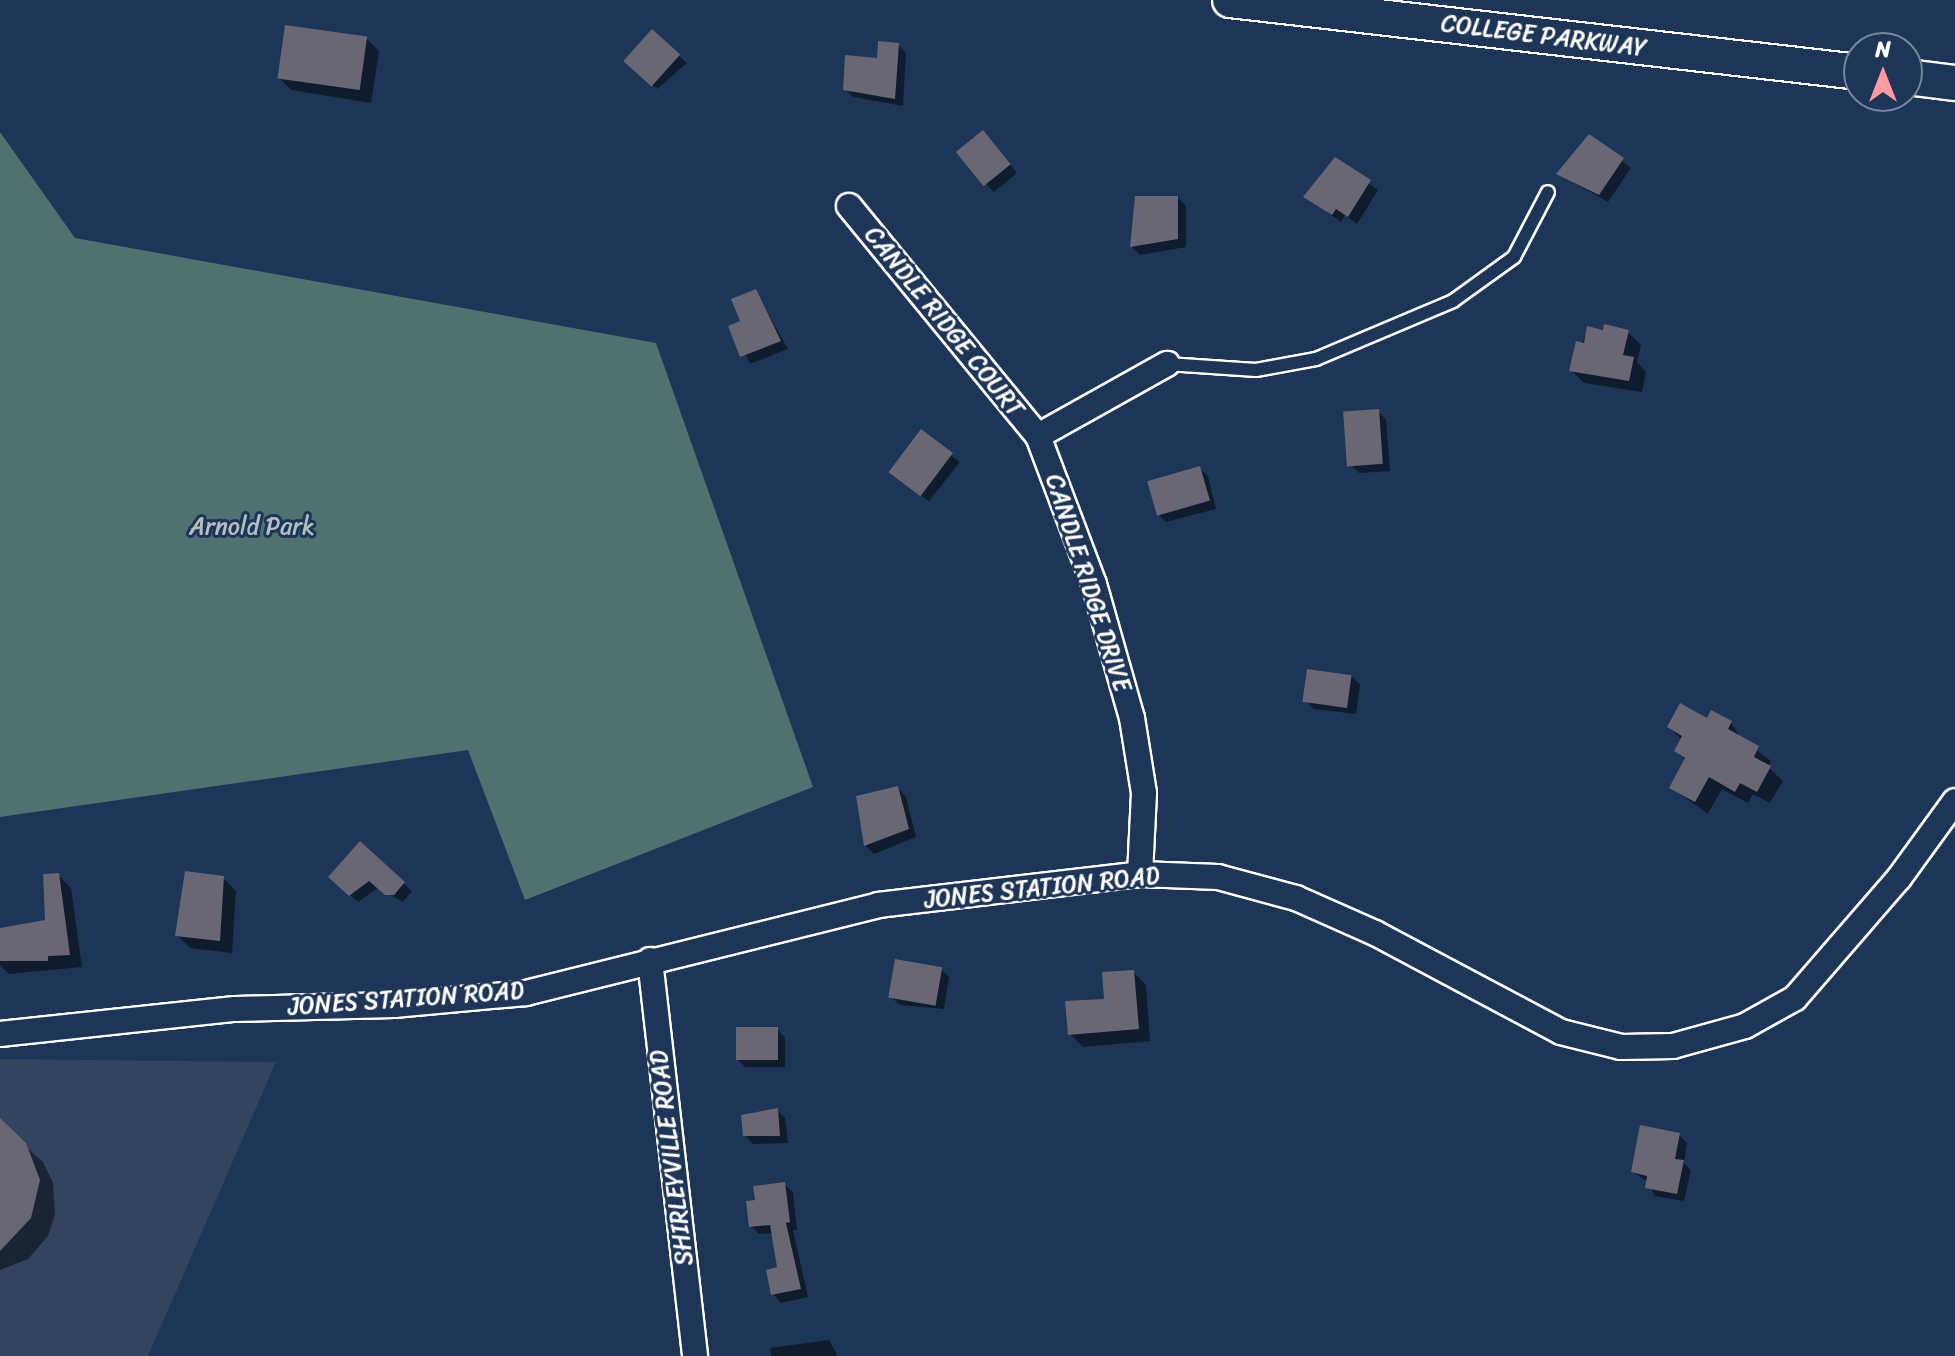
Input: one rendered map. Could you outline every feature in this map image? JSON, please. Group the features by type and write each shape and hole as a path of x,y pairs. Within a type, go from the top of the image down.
{"main road":[{"name":"COLLEGE PARKWAY","path":"1230,0 1843,70"},
{"path":"1923,79 1955,83"}],"street":[{"name":"CANDLE RIDGE COURT","path":"849,206 1038,436 1167,364"},
{"name":"CANDLE RIDGE DRIVE","path":"1038,436 1094,584 1132,718 1144,793 1140,874"},
{"name":"JONES STATION ROAD","path":"0,1034 235,1009 394,1005 526,993 878,905 1140,874 1218,877 1296,898 1375,933 1561,1032 1621,1047 1673,1046 1745,1026 1795,998 1899,878 1955,801"},
{"name":"SHIRLEYVILLE ROAD","path":"650,960 695,1356"}],"lane":[{"path":"1167,364 1256,370 1316,359 1453,301 1514,257 1548,192"}],"shaded area":[{"path":"0,1059 276,1062 148,1356 0,1356"}],"green space":[{"name":"Arnold Park","path":"0,132 75,238 656,343 813,787 525,900 468,750 0,817"}],"building":[{"path":"285,25 367,37 360,90 277,78"},
{"path":"652,29 680,54 651,86 623,61"},
{"path":"878,41 899,43 895,99 843,90 845,55 877,58"},
{"path":"983,130 1011,164 983,186 956,152"},
{"path":"1589,134 1624,158 1599,195 1556,174"},
{"path":"1335,157 1371,180 1348,217 1336,209 1332,215 1303,197"},
{"path":"1135,196 1178,196 1178,239 1130,247"},
{"path":"756,289 781,341 740,357 728,326 740,321 731,299"},
{"path":"1604,324 1629,330 1623,355 1634,357 1629,381 1569,371 1576,341 1584,343 1587,326 1603,330"},
{"path":"1379,409 1383,464 1347,466 1343,412"},
{"path":"921,429 953,453 920,496 889,472"},
{"path":"1200,466 1210,501 1157,516 1147,481"},
{"path":"1307,669 1352,675 1347,708 1302,702"},
{"path":"1680,703 1707,718 1711,710 1732,721 1728,729 1759,746 1754,757 1771,766 1757,792 1740,783 1735,792 1709,777 1695,802 1669,788 1685,758 1674,751 1682,736 1667,727"},
{"path":"898,786 909,829 864,846 856,796"},
{"path":"360,841 405,882 394,895 385,895 369,881 349,896 328,877"},
{"path":"185,871 224,876 220,941 175,936"},
{"path":"59,873 70,955 48,956 48,961 0,961 0,928 45,920 43,874"},
{"path":"895,959 942,967 935,1006 888,997"},
{"path":"1134,970 1139,1029 1068,1035 1065,1001 1104,999 1102,972"},
{"path":"736,1027 778,1027 778,1060 736,1060"},
{"path":"778,1108 780,1136 743,1136 741,1115"},
{"path":"0,1118 26,1143 40,1180 31,1218 0,1251"},
{"path":"1640,1125 1680,1133 1675,1159 1684,1160 1677,1194 1645,1188 1647,1176 1631,1172"},
{"path":"785,1182 790,1222 786,1223 801,1289 771,1295 766,1270 777,1267 770,1225 749,1227 746,1201 755,1200 753,1186"}]}
